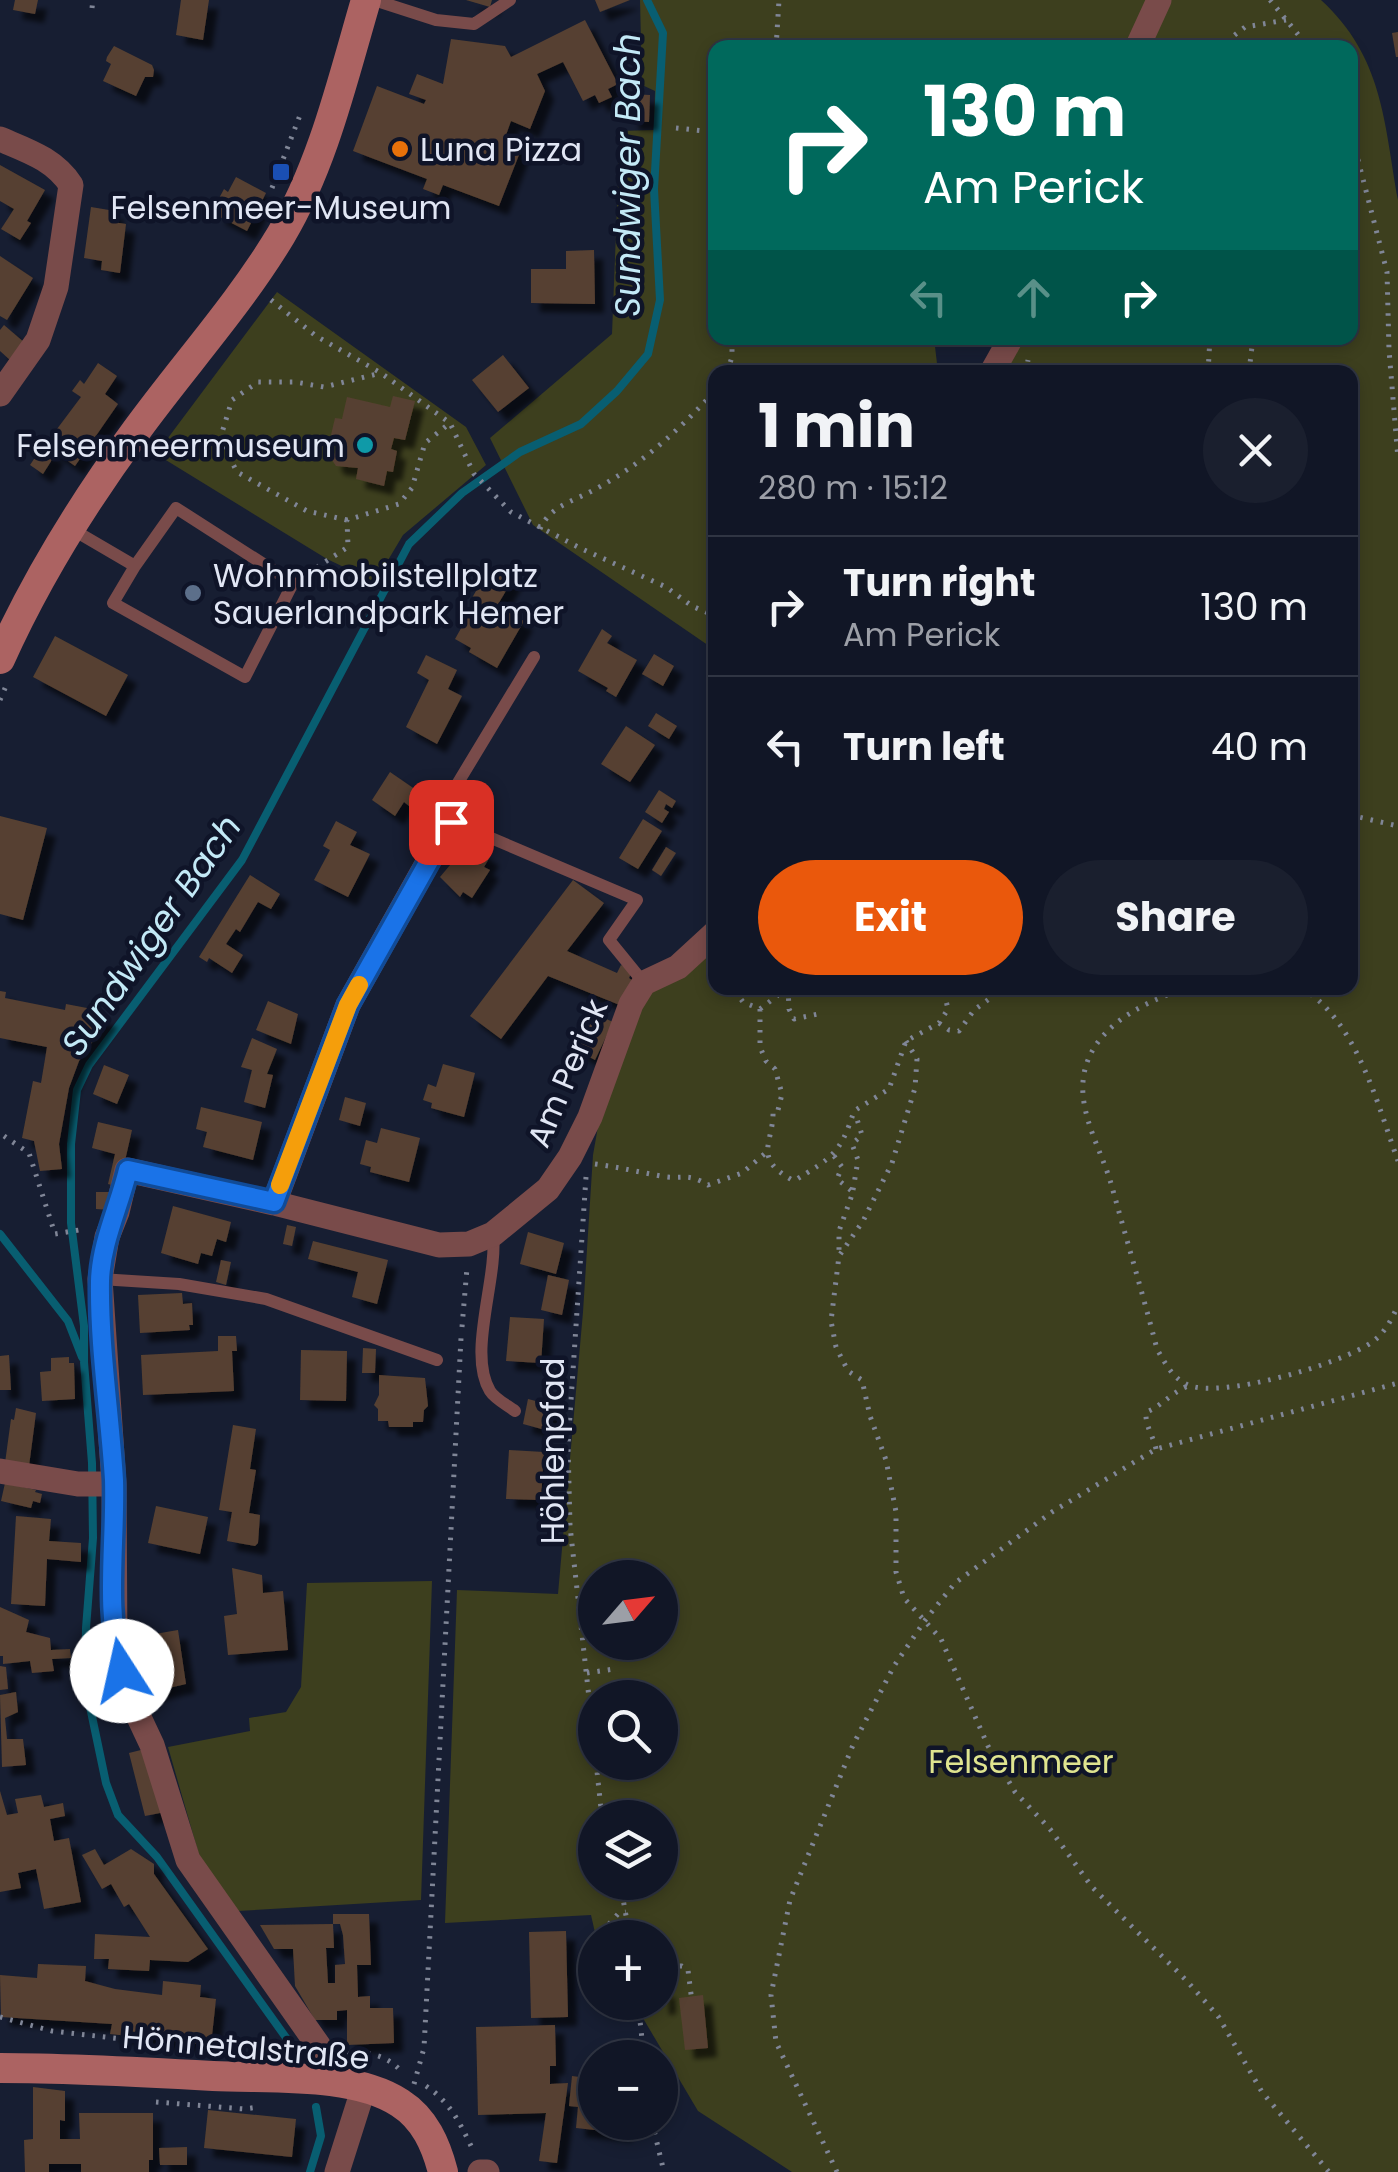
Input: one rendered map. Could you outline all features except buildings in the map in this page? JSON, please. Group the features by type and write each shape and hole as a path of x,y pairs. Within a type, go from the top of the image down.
{"main road":[{"path":"0,659 68,527 137,429 250,284 283,232 306,183 366,0"},
{"name":"Hönnetalstraße","path":"0,2068 327,2082 364,2087 402,2104 427,2130 443,2172"}],"street":[{"path":"1141,40 1159,0"},
{"path":"0,139 61,169 71,186 56,287 38,340 0,394"},
{"path":"274,1202 348,1005 451,822"},
{"name":"Am Perick","path":"481,1239 577,1162 631,1004 644,983 678,967 708,939"},
{"path":"327,2082 326,2060 318,2045 188,1860 152,1745 128,1694 115,1648 100,1279 107,1238 128,1170 274,1202 439,1246 481,1239"},
{"path":"0,1471 78,1484 110,1484"},
{"path":"337,2172 364,2087"}],"lane":[{"path":"374,0 436,20 474,24 510,0"},
{"path":"176,508 293,583 245,677 114,603 135,566 176,508"},
{"path":"68,527 135,566"},
{"path":"534,657 456,786 451,822 637,900 609,940 644,983"},
{"path":"481,1239 495,1256 482,1368 491,1394 515,1411"},
{"path":"100,1279 179,1284 266,1299 438,1360"}],"path":[{"path":"92,8 93,0"},
{"path":"777,40 780,0"},
{"path":"1270,0 1302,40"},
{"path":"1228,40 1245,27 1286,20"},
{"path":"267,201 308,97"},
{"path":"676,128 708,131"},
{"path":"1358,172 1387,272 1398,460"},
{"path":"250,284 316,336 381,373 450,422 474,474 511,512 666,587 708,613"},
{"path":"381,373 324,388 296,382 258,382 232,400 220,440 237,472 307,511 347,520 399,504 412,488 425,444 450,422"},
{"path":"540,529 552,511 612,480 655,451 708,398"},
{"path":"293,583 348,547 347,520"},
{"path":"1358,817 1398,826"},
{"path":"738,995 743,1002 760,1009"},
{"path":"760,1009 778,995"},
{"path":"789,995 794,1019 818,1014"},
{"path":"760,1009 760,1047 775,1069 782,1094 766,1144 778,1173 794,1182 834,1156 854,1110 889,1089 906,1041 938,1023 948,1008 945,995"},
{"path":"938,1023 959,1031 974,1010 994,995"},
{"path":"1170,995 1127,1012 1104,1034 1090,1056 1084,1078 1085,1107 1157,1349 1170,1371 1188,1386"},
{"path":"1313,995 1360,1057 1398,1161"},
{"path":"840,1256 892,1163 915,1088 917,1058 906,1041"},
{"path":"854,1110 862,1135 852,1144 858,1160 853,1192 838,1231 840,1256 832,1321 836,1348 848,1371 862,1380 886,1460 896,1512 896,1572 904,1598 941,1639 988,1746 1015,1792 1050,1829 1092,1887 1218,2016 1262,2092 1329,2172"},
{"path":"4,1136 29,1153 55,1234 84,1229"},
{"path":"577,1162 636,1169 665,1178 692,1175 708,1186 742,1172 768,1151"},
{"path":"834,1156 842,1166 837,1179 853,1192"},
{"name":"Höhlenpfad","path":"577,1162 586,1176 568,1445 570,1526 588,1680"},
{"path":"402,2104 418,2079 424,2048 458,1363 481,1239"},
{"path":"1156,1449 1146,1424 1146,1412 1156,1408 1170,1393 1188,1386 1244,1386 1336,1360 1376,1340 1398,1305"},
{"path":"837,2172 776,2042 771,1995 790,1900 853,1745 894,1666 926,1619 955,1583 1052,1512 1156,1449 1398,1383"},
{"path":"587,1672 614,1668"},
{"path":"624,1900 627,1920"},
{"path":"613,1920 626,1912"},
{"path":"678,1966 688,1970 692,2002"},
{"path":"0,2017 52,2031 149,2042"},
{"path":"656,2140 664,2172"}],"green space":[{"path":"640,0 1152,0 1134,40 708,40 708,345 935,345 937,365 708,365 708,645 533,525 490,438 612,334 620,131 654,130 655,91 642,85"},
{"name":"Felsenmeer","path":"1167,0 1321,0 1354,40 1149,40"},
{"name":"Felsenmeer","path":"1358,46 1378,92 1398,200 1398,2172 792,2172 698,2111 678,2077 678,2040 656,2040 644,2020 678,2020 678,1920 592,1920 591,1915 445,1923 457,1590 558,1594 593,1155 603,1098 644,988 708,945 708,995 1358,995 1358,365 1007,362 1015,345 1358,345"},
{"path":"277,292 466,427 486,465 403,535 375,582 327,559 156,454"},
{"path":"432,1581 421,1900 238,1911 199,1855 168,1747 250,1731 249,1718 286,1712 301,1687 307,1583"}],"waterway":[{"name":"Sundwiger Bach","path":"297,2053 157,1857 118,1815 106,1783 85,1683 93,1538 92,1463 84,1326 71,1223 71,1144 77,1090 89,1065 242,860 409,544 462,493 520,452 581,424 617,391 648,354 660,300 654,189 663,33 647,0"},
{"path":"0,1234 68,1321 82,1357"},
{"name":"Sundwiger Bach","path":"310,2172 321,2136 316,2107"}],"slow traffic":[{"path":"280,1185 359,985"}],"place":[{"name":"Luna Pizza","path":"400,149"},
{"name":"Felsenmeer-Museum","path":"281,172"},
{"name":"Felsenmeermuseum","path":"365,445"},
{"name":"Wohnmobilstellplatz Sauerlandpark Hemer","path":"193,593"}],"route":[{"path":"122,1671 113,1630 114,1484 100,1279 107,1238 128,1170 274,1202 348,1005 451,822"}]}
